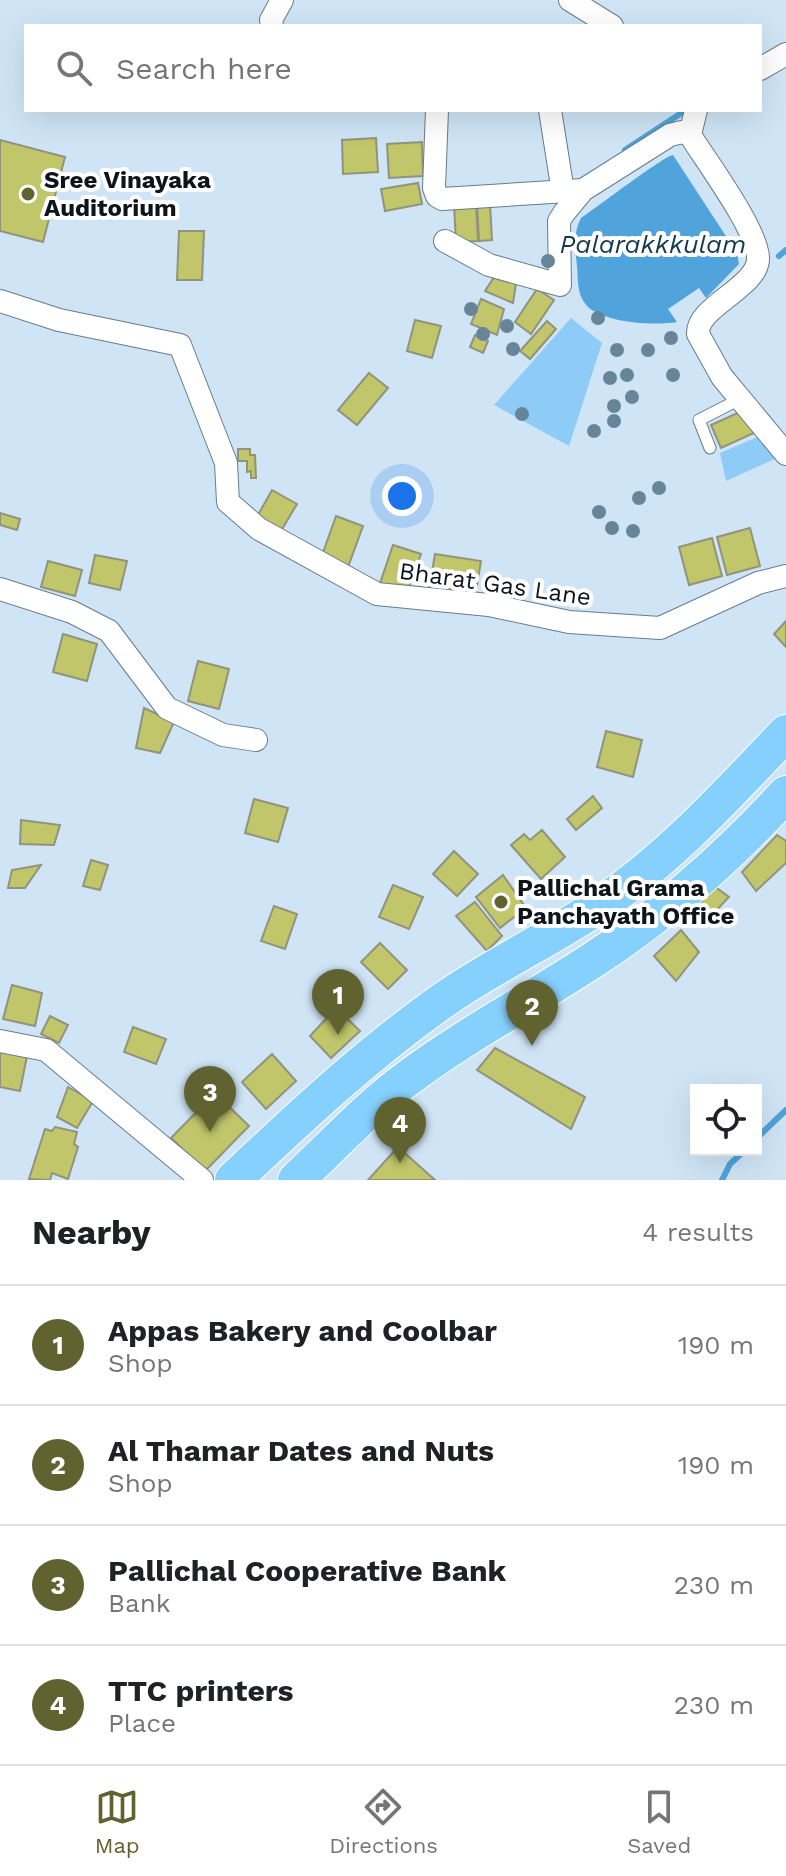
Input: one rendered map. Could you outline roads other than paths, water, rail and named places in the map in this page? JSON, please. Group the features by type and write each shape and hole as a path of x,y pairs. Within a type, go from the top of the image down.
{"main road":[{"path":"233,1180 324,1094 405,1028 447,997 602,904 656,862 786,733"},
{"path":"296,1180 404,1080 476,1031 593,960 679,898 740,844 786,794"}],"street":[{"path":"272,24 282,0"},
{"path":"570,0 609,24"},
{"path":"762,68 786,54"},
{"path":"437,112 434,188 442,199 573,191 670,135 682,132 690,135 739,210 758,252 758,264 752,275 722,301 697,329 722,377 786,454"},
{"path":"445,241 489,265 551,273 559,221 573,191 551,112"},
{"path":"690,135 696,112"},
{"name":"Bharat Gas Lane","path":"0,301 59,320 180,345 226,463 228,502 259,529 377,594 489,605 569,622 660,628 758,583 786,576"},
{"path":"0,589 72,612 109,631 167,708 223,735 256,740"},
{"path":"0,1041 46,1050 202,1180"}],"lane":[{"path":"710,448 699,420 741,398"}],"water":[{"name":"Palarakkkulam","path":"673,155 737,253 739,264 706,298 699,288 668,309 677,322 641,323 600,315 584,302 579,289 575,241 581,218"}],"waterway":[{"path":"625,150 683,112"},
{"path":"779,256 786,250"},
{"path":"762,1133 786,1110"},
{"path":"722,1180 730,1164 739,1156"}],"place":[{"name":"Sree Vinayaka Auditorium","path":"28,194"},
{"name":"Pallichal Grama Panchayath Office","path":"501,902"},
{"name":"Appas Bakery and Coolbar","path":"338,1035"},
{"name":"Al Thamar Dates and Nuts","path":"532,1046"},
{"name":"Pallichal Cooperative Bank","path":"210,1132"},
{"name":"TTC printers","path":"400,1163"}]}
